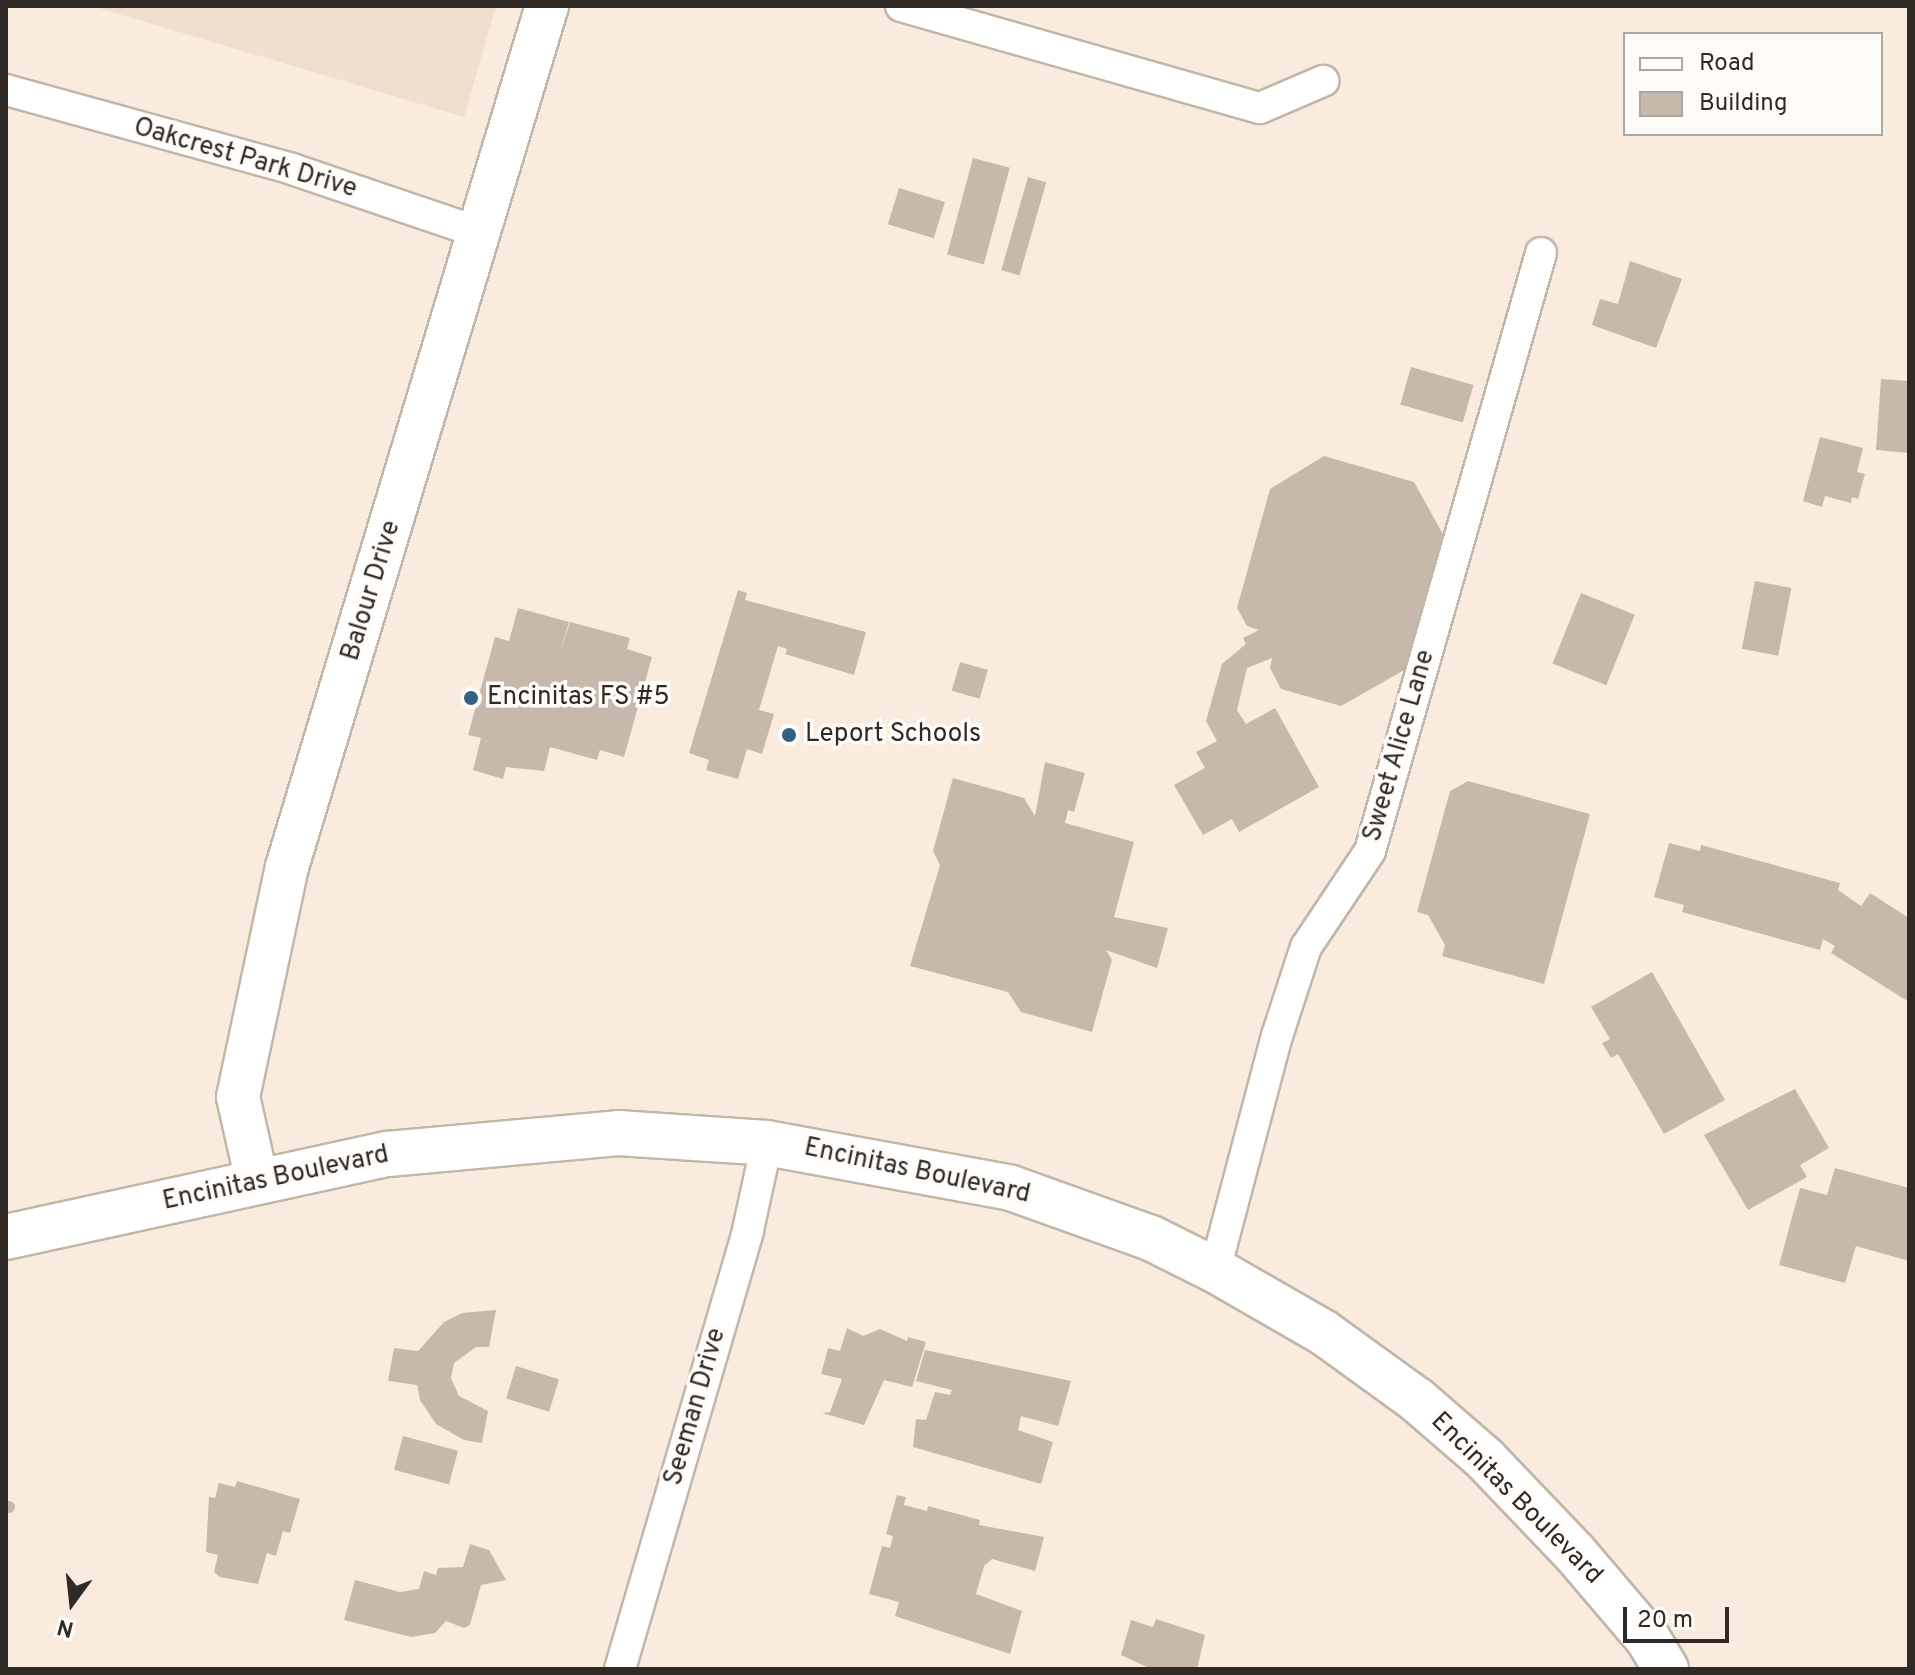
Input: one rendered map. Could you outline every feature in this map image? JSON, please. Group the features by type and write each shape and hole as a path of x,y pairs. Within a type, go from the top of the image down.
{"main road":[{"name":"Encinitas Boulevard","path":"6,1237 388,1154 618,1133 767,1143 1011,1188 1151,1238 1215,1270 1323,1332 1417,1400 1485,1459 1574,1552 1648,1639 1666,1669"}],"street":[{"name":"Balour Drive","path":"257,1181 238,1097 287,867 481,233 547,6"},
{"path":"901,6 1260,108 1323,81"},
{"name":"Oakcrest Park Drive","path":"6,90 292,169 481,233"},
{"name":"Sweet Alice Lane","path":"1215,1270 1277,1036 1306,947 1370,851 1541,253"},
{"name":"Seeman Drive","path":"620,1669 748,1230 767,1143"}],"shaded area":[{"path":"92,6 496,6 464,117"}],"building":[{"path":"973,158 1010,168 984,264 947,255"},
{"path":"1028,177 1046,182 1020,275 1001,270"},
{"path":"899,188 945,202 934,238 888,224"},
{"path":"1630,261 1682,279 1656,348 1592,325 1600,299 1618,304"},
{"path":"1411,367 1473,385 1463,422 1400,404"},
{"path":"1881,379 1909,381 1909,453 1876,450"},
{"path":"1820,437 1863,448 1857,472 1865,474 1858,499 1852,497 1851,503 1825,496 1822,507 1803,501"},
{"path":"1324,456 1414,482 1444,536 1406,669 1341,706 1281,689 1270,668 1272,658 1247,668 1237,710 1246,724 1275,708 1319,787 1239,832 1232,819 1203,835 1174,785 1205,768 1196,752 1217,741 1206,721 1222,664 1246,644 1243,638 1259,630 1247,626 1237,608 1270,489"},
{"path":"1755,581 1791,588 1778,656 1742,649"},
{"path":"738,590 747,593 745,600 866,632 854,675 785,654 787,649 778,646 759,710 774,714 762,754 747,749 738,779 706,770 709,760 689,753"},
{"path":"1581,593 1635,615 1606,685 1553,663"},
{"path":"518,608 569,622 559,655 570,622 630,638 627,649 652,657 624,757 600,750 597,760 550,747 544,771 506,767 503,779 473,770 481,738 468,735 495,637 509,641"},
{"path":"960,662 988,670 980,699 952,691"},
{"path":"1045,762 1085,773 1074,812 1068,810 1065,823 1134,842 1114,917 1168,928 1157,968 1106,950 1112,960 1092,1032 1021,1012 1008,992 910,966 940,865 933,851 953,778 1024,798 1035,816"},
{"path":"1468,781 1590,814 1544,984 1442,956 1445,945 1428,915 1417,912 1450,791"},
{"path":"1669,843 1700,851 1701,845 1840,883 1838,890 1861,906 1870,893 1909,918 1909,1002 1831,953 1835,946 1823,939 1820,950 1682,912 1684,905 1654,897"},
{"path":"1652,972 1725,1100 1664,1134 1618,1054 1611,1058 1602,1043 1610,1039 1591,1007"},
{"path":"1795,1089 1829,1148 1800,1165 1807,1177 1748,1210 1704,1135"},
{"path":"1835,1168 1909,1188 1909,1261 1856,1246 1845,1283 1779,1265 1800,1188 1827,1195"},
{"path":"496,1310 489,1347 476,1347 454,1363 451,1378 459,1396 488,1411 482,1443 464,1440 436,1424 420,1400 417,1385 388,1381 394,1348 418,1351 444,1322 462,1313"},
{"path":"847,1328 863,1336 880,1329 907,1341 908,1337 926,1342 912,1387 884,1380 864,1425 822,1413 830,1412 842,1379 821,1374 828,1348 840,1351"},
{"path":"925,1350 1071,1381 1058,1426 1021,1416 1018,1430 1053,1442 1041,1484 913,1447 916,1419 926,1420 935,1392 950,1395 952,1390 916,1381"},
{"path":"516,1366 559,1379 549,1412 506,1399"},
{"path":"403,1436 458,1451 449,1485 394,1470"},
{"path":"237,1481 300,1499 290,1533 283,1531 276,1556 267,1553 258,1584 220,1577 214,1572 218,1555 206,1552 209,1497 215,1498 219,1483 235,1487"},
{"path":"897,1495 906,1497 904,1505 927,1511 928,1506 980,1520 979,1525 1044,1537 1035,1571 992,1559 984,1566 976,1594 1022,1611 1010,1654 895,1616 899,1602 869,1594 882,1546 890,1548 893,1536 886,1534"},
{"path":"9,1501 15,1507 9,1513 3,1507"},
{"path":"470,1544 489,1550 506,1580 481,1585 470,1625 464,1628 446,1621 435,1633 411,1637 344,1620 355,1580 400,1592 419,1589 424,1571 436,1575 438,1568 463,1567"},
{"path":"1156,1619 1205,1635 1197,1669 1151,1669 1121,1655 1131,1620 1153,1627"}],"place":[{"name":"Encinitas FS #5","path":"471,698"},
{"name":"Leport Schools","path":"789,735"}]}
